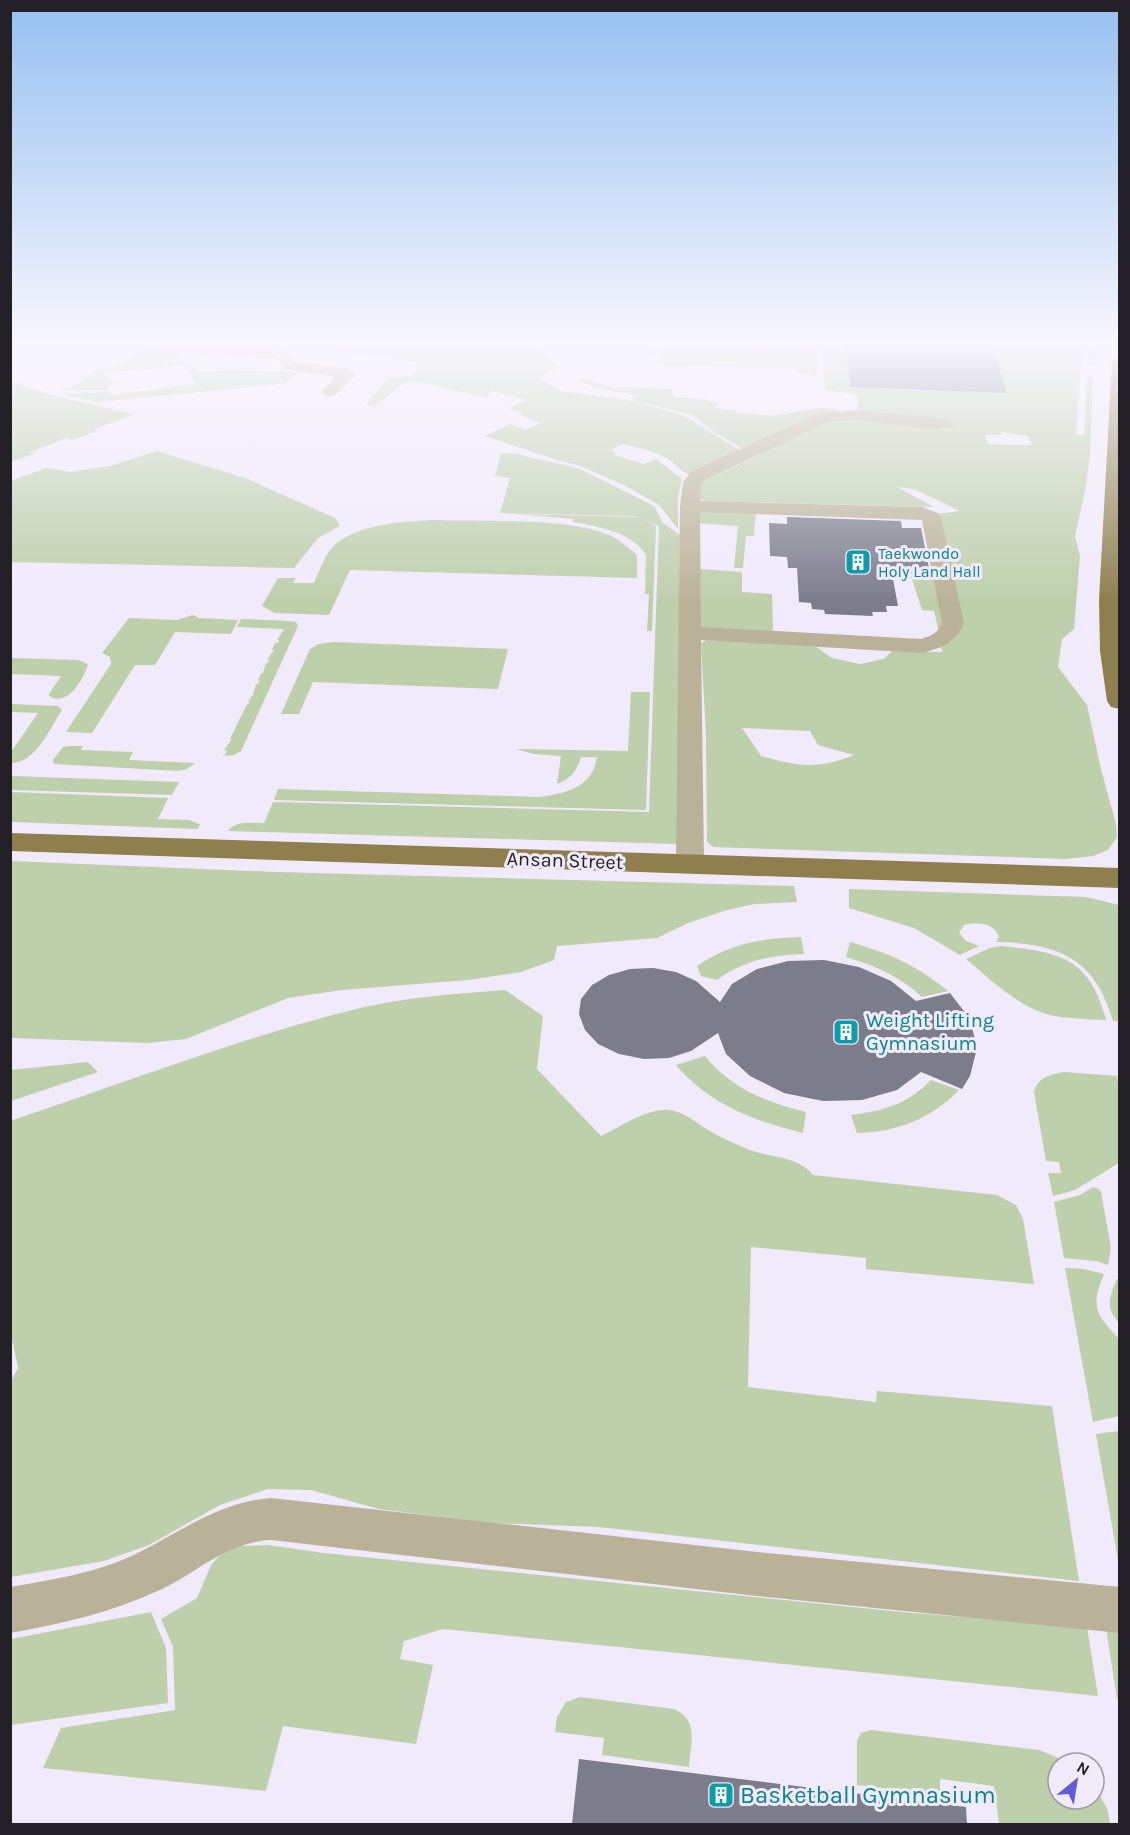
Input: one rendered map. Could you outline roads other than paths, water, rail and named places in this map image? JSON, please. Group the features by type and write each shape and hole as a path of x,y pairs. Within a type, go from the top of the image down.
{"main road":[{"path":"1117,431 1110,613 1111,648 1119,701"},
{"name":"Ansan Street","path":"10,842 1119,878"}],"street":[{"path":"690,864 690,506 692,482 698,476 795,431"},
{"path":"690,506 922,513 931,517 953,623 942,640 922,646 882,644 871,657 856,659 829,651 825,640 691,633"},
{"path":"10,1610 81,1597 141,1575 172,1560 229,1526 253,1518 757,1574 1119,1610"}],"place":[{"name":"Taekwondo Holy Land Hall","path":"858,562"},
{"name":"Weight Lifting Gymnasium","path":"846,1032"},
{"name":"Basketball Gymnasium","path":"721,1795"}]}
